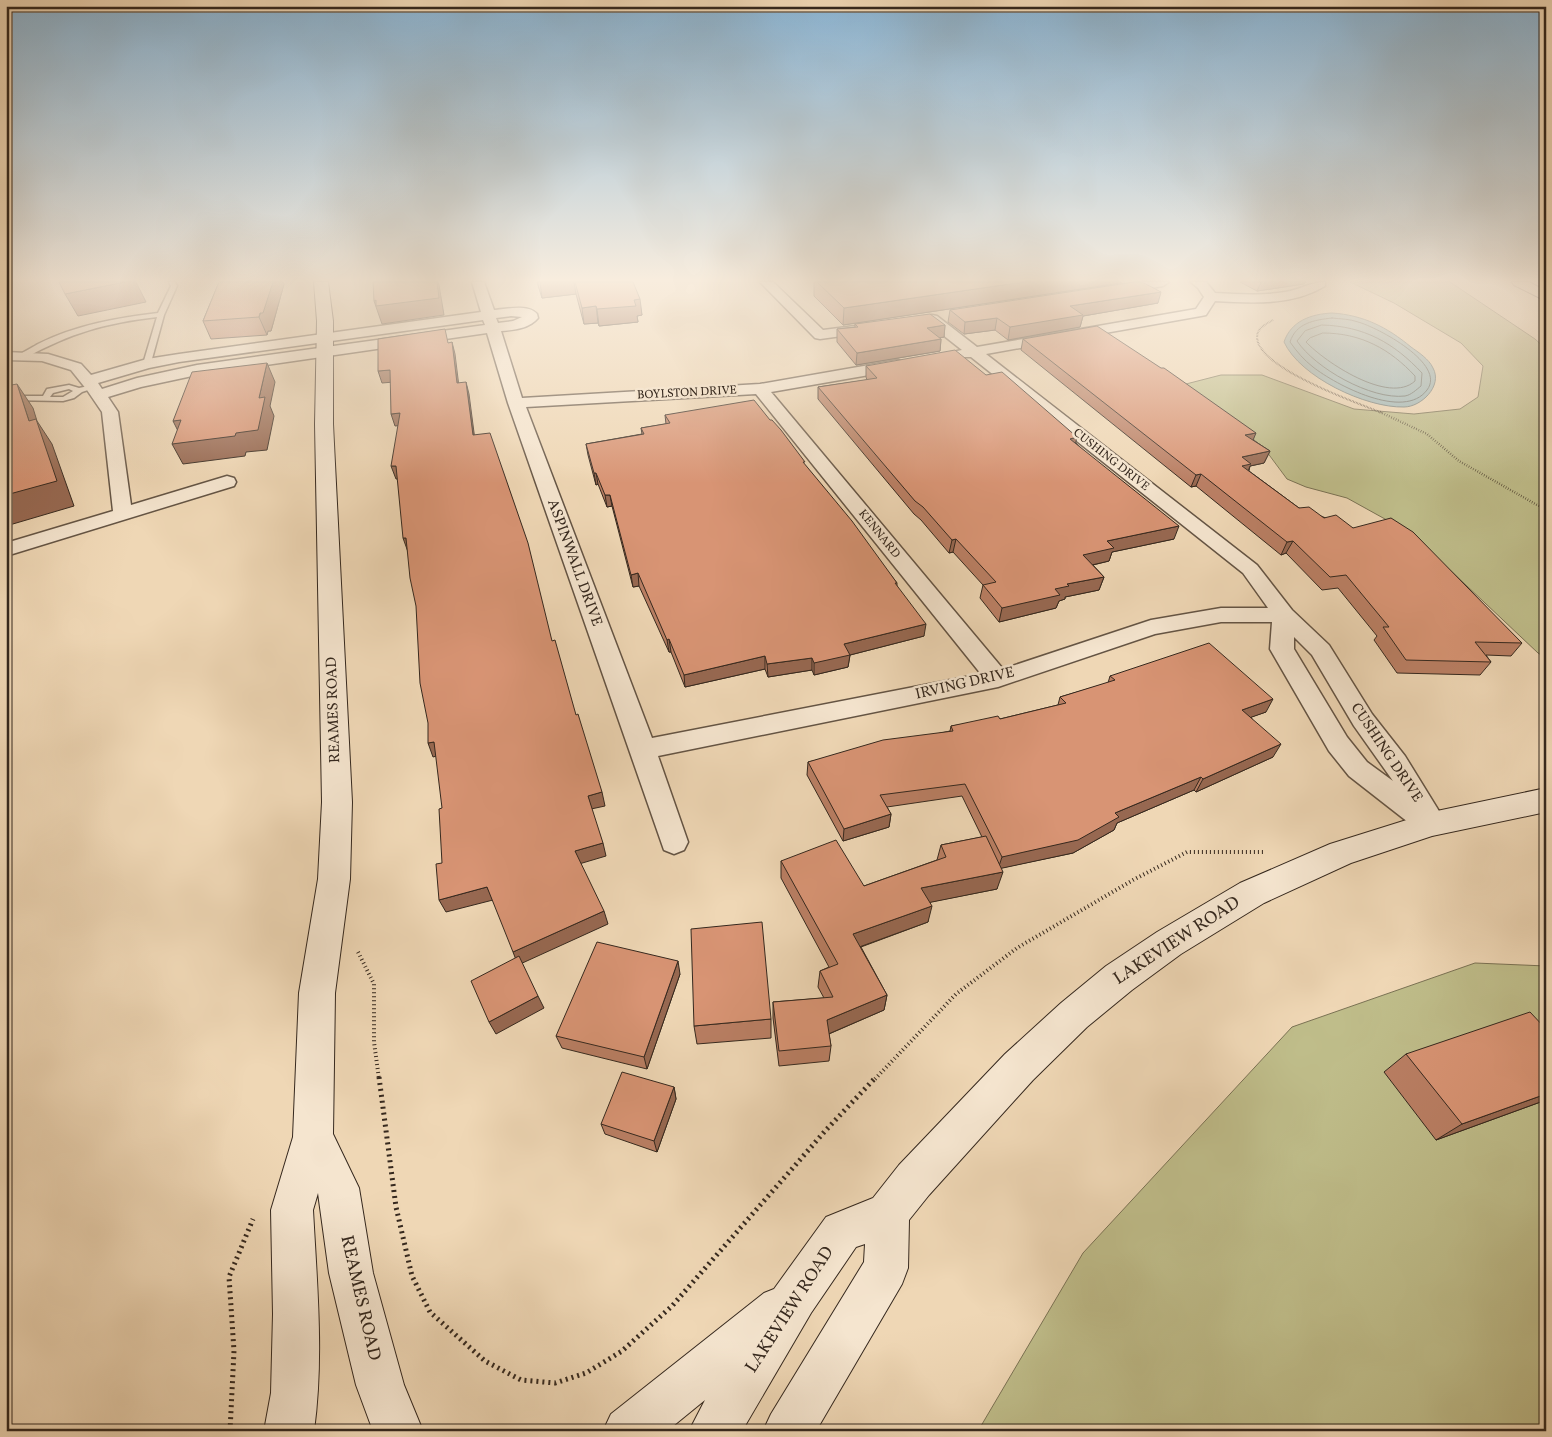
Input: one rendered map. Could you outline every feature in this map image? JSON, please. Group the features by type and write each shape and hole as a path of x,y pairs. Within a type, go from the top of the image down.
{"main road":[{"name":"REAMES ROAD","path":"289,1431 295,1393 296,1314 292,1210 313,1137 317,993 334,879 337,802 324,424 324,349"},
{"name":"LAKEVIEW ROAD","path":"714,1431 795,1297 841,1232 888,1213 914,1180 1019,1067 1074,1015 1119,978 1169,943 1252,893 1341,853 1432,824 1546,800"},
{"name":"REAMES ROAD","path":"313,1137 338,1188 351,1273 380,1385 398,1431"},
{"path":"788,1431 886,1268 888,1213"},
{"path":"628,1431 795,1297"}],"street":[{"path":"89,388 147,364 286,349"},
{"path":"89,388 168,376 304,349"},
{"name":"ASPINWALL DRIVE","path":"498,349 643,749 674,842"},
{"name":"CUSHING DRIVE","path":"969,349 1250,569 1284,615 1321,650 1363,720 1396,763 1432,824"},
{"path":"944,357 990,349"},
{"path":"6,356 42,357 76,367 89,388 110,412 123,514"},
{"name":"BOYLSTON DRIVE","path":"516,403 760,389 915,362"},
{"name":"KENNARD","path":"760,389 998,679"},
{"path":"6,550 227,482"},
{"name":"IRVING DRIVE","path":"643,749 998,679 1151,627 1221,615 1284,615"},
{"name":"CUSHING DRIVE","path":"1284,615 1282,648 1338,744 1358,769 1432,824"}],"lane":[{"path":"22,356 35,349"},
{"path":"147,364 151,349"},
{"path":"6,398 45,398 50,391 69,387 89,388"}],"path":[{"path":"1261,349 1262,352 1275,364 1302,379 1427,434 1459,461 1546,510"},
{"path":"374,984 374,1042 396,1207 412,1276 430,1312 485,1361 521,1380 555,1382 586,1373 622,1351 672,1306 826,1130 956,994 1017,948 1133,880 1187,852"},
{"path":"228,1277 234,1351 230,1431"}],"shaded area":[{"path":"1467,349 1546,349 1546,658 1538,653 1450,570 1394,524 1347,498 1306,487 1287,479 1264,448 1186,384 1221,375 1262,375 1354,409 1414,414 1460,409 1478,397 1483,366"},
{"path":"1475,963 1546,966 1546,1431 978,1431 1083,1253 1292,1027"}],"water":[{"path":"1288,349 1414,349 1423,356 1433,368 1435,382 1429,394 1417,403 1404,407 1389,406 1371,402 1336,388 1304,367"}],"building":[{"path":"378,349 453,349 457,383 466,382 473,435 490,433 528,543 552,641 555,640 576,715 578,714 602,792 588,796 603,843 575,851 604,911 513,952 487,887 439,900 436,864 442,863 439,809 442,808 434,742 428,743 428,723 420,683 416,606 410,578 406,538 403,538 396,466 391,466 400,413 391,414 390,370 378,371"},
{"path":"854,349 881,349 857,353"},
{"path":"1036,349 1132,349 1161,368 1164,368 1256,433 1245,435 1270,451 1242,457 1251,464 1242,466 1299,508 1309,507 1324,518 1336,515 1353,528 1391,518 1413,532 1522,643 1475,642 1491,662 1406,660 1383,627 1389,627 1346,575 1330,577 1293,541 1287,542 1201,474 1196,475"},
{"path":"955,350 986,375 1002,372 1077,437 1070,439 1179,526 1107,541 1114,548 1083,555 1104,577 1067,584 1069,586 1055,589 1060,595 1002,608 983,585 996,582 956,539 952,540 923,507 915,501 818,387 877,378 866,366"},
{"path":"267,363 259,398 265,397 258,430 236,433 235,436 172,444 181,420 173,421 192,372"},
{"path":"17,384 29,421 36,419 57,481 6,495 6,386"},
{"path":"754,400 781,430 805,462 803,462 852,521 926,624 844,644 850,655 814,663 812,658 767,664 765,656 684,675 638,573 631,575 610,495 605,495 596,473 594,473 586,444 644,434 641,428 670,423 665,415"},
{"path":"1209,643 1273,699 1242,710 1281,744 1203,779 1201,777 1115,813 1119,817 1078,840 1002,857 965,784 880,795 891,814 844,829 808,762 883,740 953,731 951,726 998,716 1000,719 1066,703 1060,697 1115,680 1110,676"},
{"path":"986,836 1003,872 921,888 932,906 853,934 887,995 827,1020 831,1046 779,1051 773,1002 833,997 820,971 838,964 781,861 836,840 864,886 946,857 941,845"},
{"path":"762,922 771,1019 694,1026 691,929"},
{"path":"597,942 678,961 644,1057 556,1036"},
{"path":"519,956 538,996 489,1022 471,981"},
{"path":"1530,1012 1546,1029 1546,1094 1462,1124 1406,1054"},
{"path":"622,1072 674,1087 654,1141 601,1124"}]}
